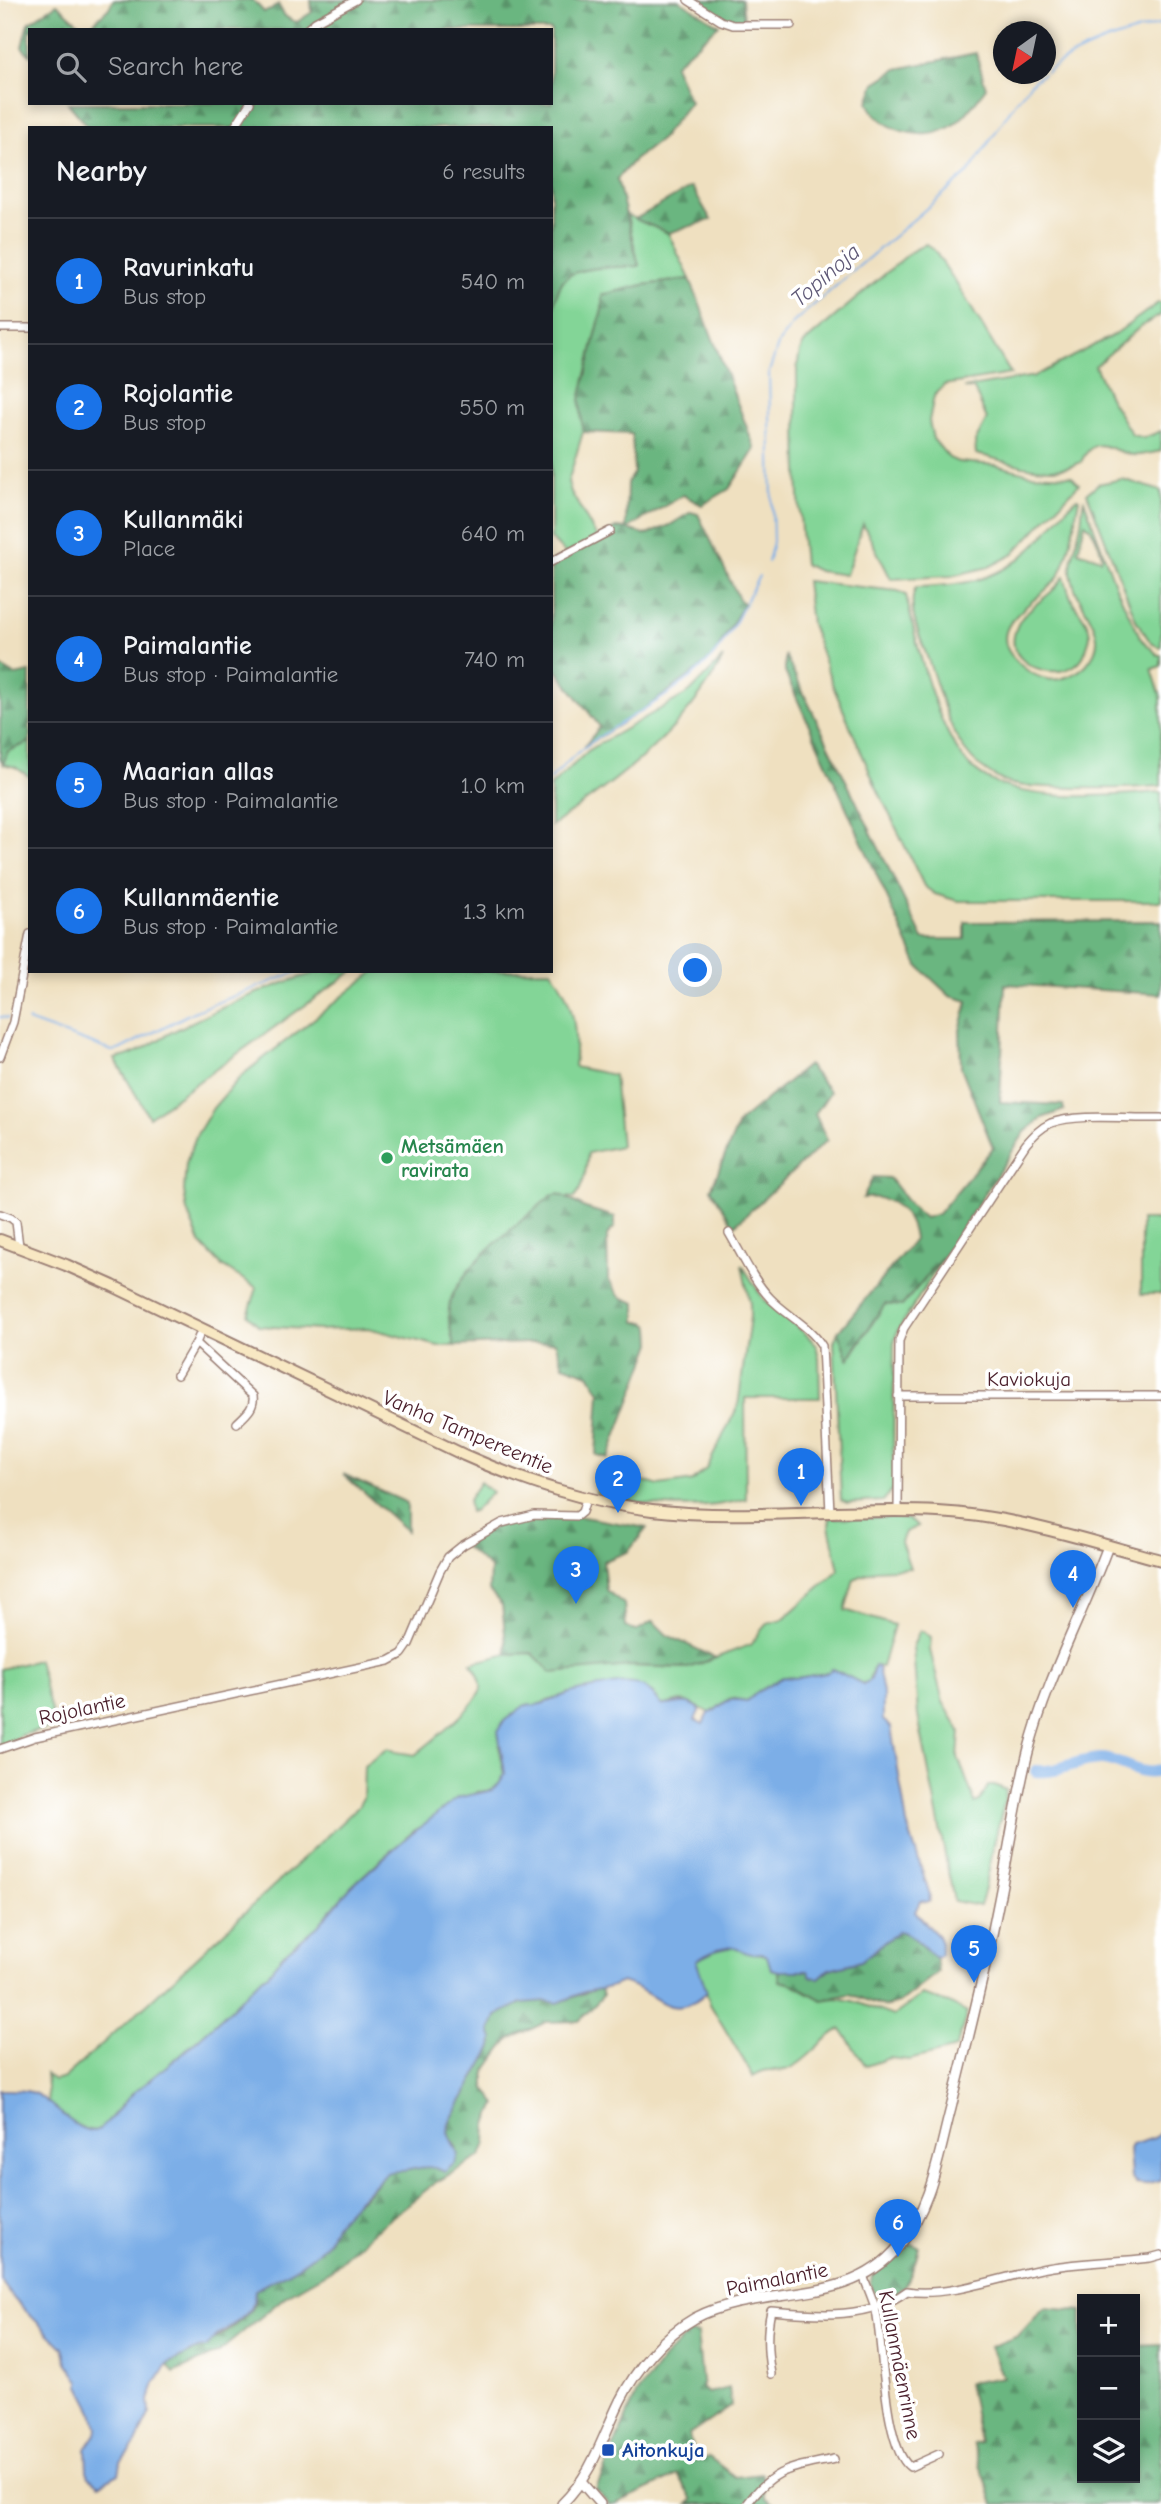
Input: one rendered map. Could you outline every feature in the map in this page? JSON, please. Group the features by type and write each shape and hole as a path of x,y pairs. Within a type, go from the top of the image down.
{"main road":[{"name":"Vanha Tampereentie","path":"0,1240 89,1275 475,1460 522,1480 586,1499 672,1511 732,1514 898,1511 997,1518 1045,1528 1161,1560"}],"street":[{"path":"308,28 356,0"},
{"path":"688,0 733,25 791,25"},
{"path":"235,126 249,105"},
{"path":"0,328 28,328"},
{"path":"553,561 610,531"},
{"path":"0,1057 13,1022 28,944"},
{"path":"898,1511 899,1341 904,1328 1026,1144 1037,1131 1051,1123 1069,1119 1161,1118"},
{"path":"0,1214 11,1217 16,1222 19,1246"},
{"path":"729,1233 759,1285 771,1299 818,1339 822,1346 830,1512"},
{"path":"177,1375 202,1329"},
{"path":"197,1341 200,1348 253,1396 251,1408 237,1423"},
{"name":"Kaviokuja","path":"898,1396 1161,1396"},
{"name":"Rojolantie","path":"0,1749 35,1737 389,1661 402,1654 409,1644 448,1557 463,1545 502,1523 534,1515 577,1516 582,1512 586,1499"},
{"name":"Paimalantie","path":"562,2504 581,2482 599,2452 619,2403 632,2382 654,2353 682,2327 703,2314 724,2306 829,2289 863,2275 882,2263 902,2242 926,2202 979,2000 1017,1802 1037,1718 1057,1664 1108,1546"},
{"path":"771,2374 768,2325 771,2311 820,2314 876,2309 907,2291 926,2292 1048,2268 1161,2255"},
{"name":"Kullanmäenrinne","path":"863,2275 876,2309 890,2423 900,2455 910,2467 939,2454"},
{"path":"747,2504 768,2480 781,2471 834,2459"},
{"path":"581,2482 600,2504"}],"green space":[{"path":"113,0 253,0 264,12 278,4 285,16 297,22 312,12 311,0 679,0 719,25 674,65 690,102 661,139 633,161 617,179 639,266 608,267 574,273 561,284 553,309 553,126 87,126 70,105 553,105 553,28 88,28 109,8"},
{"path":"694,0 742,0 744,20 727,19"},
{"path":"57,4 84,28 28,28 28,53 22,47 28,23"},
{"path":"976,53 986,88 964,116 948,128 926,134 902,131 881,120 868,102 875,83 897,69"},
{"path":"692,187 711,220 668,233 635,219"},
{"path":"627,215 668,233 690,279 643,285 602,295 602,310 580,400 583,432 568,482 597,537 566,554 553,541 553,308 559,287 570,274 599,268 639,266"},
{"path":"926,244 934,250 960,289 1011,374 944,385 934,396 929,421 933,439 949,458 958,462 996,465 1030,474 1071,476 1079,484 1012,555 989,567 951,576 891,579 863,524 846,575 818,571 804,564 797,416 797,367 800,351 804,343 912,251"},
{"path":"690,279 755,449 729,489 702,505 683,495 627,529 646,535 691,512 698,514 739,599 744,604 714,655 699,669 644,709 583,748 600,727 553,666 553,561 610,531 617,528 626,529 627,483 634,472 632,434 583,432 580,400 602,310 602,295 643,285"},
{"path":"1161,303 1161,315 1141,326 1095,366 1109,397 1132,435 1144,438 1161,431 1161,451 1133,455 1098,445 1087,452 1081,462 1056,469 1028,467 976,454 975,442 987,419 974,389 964,388 1035,376 1114,335"},
{"path":"1122,479 1161,491 1161,648 1151,643 1136,620 1087,493 1098,484"},
{"path":"1079,499 1069,550 1062,569 1051,585 1011,622 1006,632 1006,644 1012,656 1023,667 1037,676 1052,680 1078,671 1094,654 1096,633 1076,593 1071,570 1084,500 1116,587 1141,639 1161,655 1161,666 1152,669 1161,697 1161,786 1030,786 1006,782 991,774 976,763 958,739 944,708 916,626 913,596 916,587 951,585 996,573 1010,565 1042,538 1072,503","holes":["1085,523 1098,542 1101,559 1078,551"]},
{"path":"1064,576 1071,599 1088,625 1090,639 1079,662 1069,669 1043,670 1021,658 1015,648 1014,636 1022,617 1051,592"},
{"path":"806,581 898,591 906,595 915,637 937,709 957,750 969,765 987,778 1009,788 1060,796 1161,792 1161,901 958,901 935,894 924,886 874,782 833,686 811,624"},
{"path":"785,655 923,939 965,939 965,922 1161,921 1161,994 1005,984 1000,1102 1063,1105 1064,1110 1042,1118 1025,1132 945,1254 902,1306 885,1304 848,1359 838,1332 914,1240 909,1221 898,1207 882,1199 863,1198 873,1177 889,1178 911,1206 925,1218 938,1214 993,1148 961,1067 960,1030 968,1001 950,996 918,966 785,672"},
{"path":"723,658 707,685 669,732 624,772 553,825 553,784 590,749 690,692"},
{"path":"0,666 15,675 28,672 28,743 8,751 3,764 0,758"},
{"path":"28,743 28,776 15,767 3,764 7,751"},
{"path":"316,973 350,973 149,1117 115,1059 139,1051 246,997"},
{"name":"Metsämäen ravirata","path":"372,973 553,973 565,993 573,1016 574,1067 614,1075 621,1146 588,1153 583,1182 574,1198 568,1197 449,1321 454,1346 438,1346 368,1328 319,1330 259,1326 248,1315 257,1288 222,1266 200,1243 187,1211 184,1191 186,1163 196,1136 213,1108 241,1076"},
{"path":"808,1065 830,1092 815,1114 827,1140 734,1226 711,1189 739,1122"},
{"path":"559,1194 585,1208 615,1217 615,1227 607,1235 608,1279 620,1297 636,1303 636,1322 645,1322 651,1327 652,1343 608,1458 596,1455 600,1392 589,1374 563,1365 555,1342 454,1346 450,1327 449,1308 453,1294 463,1278 507,1232 551,1196"},
{"path":"1141,1220 1161,1220 1161,1294 1141,1294"},
{"path":"945,1255 897,1332 894,1344 893,1490 883,1501 847,1503 841,1500 834,1342 838,1332 849,1359 885,1304 902,1306"},
{"path":"742,1265 764,1300 816,1345 820,1398 745,1398 746,1499 689,1507 652,1505 596,1493 598,1467 659,1486 693,1481 707,1468 738,1406 750,1317"},
{"path":"343,1474 407,1503 407,1531"},
{"path":"480,1482 492,1492 470,1512 468,1500"},
{"path":"534,1515 577,1516 647,1528 628,1552 603,1561 606,1590 624,1604 626,1626 636,1631 653,1621 667,1635 716,1658 688,1668 632,1666 552,1673 532,1653 507,1654 502,1605 489,1591 490,1568 463,1545 502,1523"},
{"path":"830,1518 908,1519 918,1526 905,1532 901,1542 910,1568 875,1570 854,1579 845,1610 894,1625 882,1667 874,1666 868,1682 859,1684 833,1669 826,1673 797,1678 783,1677 747,1701 731,1698 710,1713 684,1701 662,1705 652,1692 569,1693 534,1706 499,1746 505,1774 499,1784 492,1790 478,1792 415,1830 379,1861 351,1887 318,1926 283,1955 268,1974 178,2057 133,2093 100,2130 80,2127 48,2103 46,2074 54,2081 64,2078 358,1807 363,1798 364,1766 388,1748 415,1755 463,1714 481,1688 481,1682 471,1663 507,1654 532,1653 632,1666 688,1668 750,1645 767,1623 783,1619 839,1570 829,1526"},
{"path":"920,1630 931,1637 930,1650 943,1702 960,1731 958,1757 975,1803 980,1801 988,1786 1006,1790 980,1906 954,1901 918,1716 913,1646"},
{"path":"38,1660 55,1726 22,1735 0,1749 0,1669"},
{"path":"898,1931 914,1938 936,1958 938,1972 899,2003 884,2007 850,1994 822,2000 793,1984 780,1981 779,1971 809,1971 811,1977 819,1978 829,1969 861,1961"},
{"path":"732,1947 768,1956 771,1969 779,1971 780,1981 793,1984 822,2000 837,1998 853,2001 893,2016 922,1995 949,2003 967,2013 956,2048 909,2060 889,2058 866,2066 841,2029 791,2068 759,2072 753,2076 710,2004 696,1960 717,1950"},
{"path":"601,1989 603,1996 579,2021 546,2022 508,2040 485,2072 485,2087 496,2104 487,2124 486,2143 481,2156 435,2183 369,2235 331,2270 287,2295 219,2352 174,2373 167,2364 189,2354 238,2323 253,2306 255,2290 302,2264 329,2240 332,2228 349,2208 363,2198 388,2172 434,2167 457,2149 448,2133 449,2123 492,2047 490,2031 497,2017 518,2004 535,2001 557,2003"},
{"path":"908,2242 919,2247 909,2279 893,2295 885,2300 881,2299 872,2288 872,2276 895,2258"},
{"path":"1044,2308 1077,2311 1077,2483 1140,2483 1140,2345 1161,2344 1161,2504 994,2504 973,2444 980,2442 968,2383 1003,2377 990,2347 1018,2336"},
{"path":"690,2333 697,2334 703,2389 708,2393 729,2388 731,2406 689,2435 695,2461 709,2457 735,2477 762,2474 765,2497 775,2504 688,2504 693,2500 678,2475 615,2504 609,2504 596,2489 636,2395 665,2357"}],"water":[{"path":"874,1666 878,1667 883,1693 883,1720 891,1727 907,1824 929,1893 930,1900 920,1901 915,1912 938,1936 941,1955 936,1958 913,1937 898,1931 861,1961 829,1969 819,1978 811,1977 808,1971 771,1969 767,1956 762,1953 750,1954 732,1947 717,1950 696,1960 707,1992 683,2006 664,2004 622,1982 584,1992 558,2003 521,2003 496,2016 490,2031 492,2047 449,2123 448,2133 458,2154 455,2163 445,2172 423,2167 390,2172 383,2176 337,2223 328,2242 317,2253 255,2290 249,2310 206,2348 198,2349 167,2364 149,2400 150,2412 136,2443 121,2462 119,2474 100,2484 89,2476 86,2449 97,2428 80,2381 67,2362 63,2348 15,2300 0,2280 0,2090 34,2093 74,2124 83,2129 100,2130 133,2093 231,2009 268,1974 283,1955 318,1926 351,1887 399,1844 457,1798 492,1790 499,1784 505,1774 498,1731 504,1721 525,1705 542,1704 583,1690 628,1683 642,1686 662,1705 694,1705 700,1709 695,1720 703,1724 708,1713 725,1702 747,1701 783,1677 797,1678 826,1673 833,1669 863,1684 871,1679"},
{"path":"1161,2132 1161,2181 1136,2184 1131,2177 1129,2149 1131,2145 1154,2138"}],"waterway":[{"name":"Topinoja","path":"1056,65 1116,37 1161,24"},
{"name":"Topinoja","path":"768,562 773,542 769,372 779,342 795,321 969,172 1030,84"},
{"name":"Topinoja","path":"553,777 586,746 669,693 700,669 727,637 759,576"},
{"name":"Topinoja","path":"28,1021 112,1051 119,1050 193,1012 294,973"},
{"name":"Topinoja","path":"0,1017 8,1018"},
{"path":"1036,1771 1052,1770 1093,1759 1109,1760 1139,1771 1161,1770"}],"place":[{"name":"Metsämäen ravirata","path":"387,1158"},
{"name":"Ravurinkatu","path":"801,1506"},
{"name":"Rojolantie","path":"618,1513"},
{"name":"Kullanmäki","path":"576,1604"},
{"name":"Paimalantie","path":"1073,1608"},
{"name":"Maarian allas","path":"974,1983"},
{"name":"Kullanmäentie","path":"898,2257"},
{"name":"Aitonkuja","path":"608,2450"}]}
